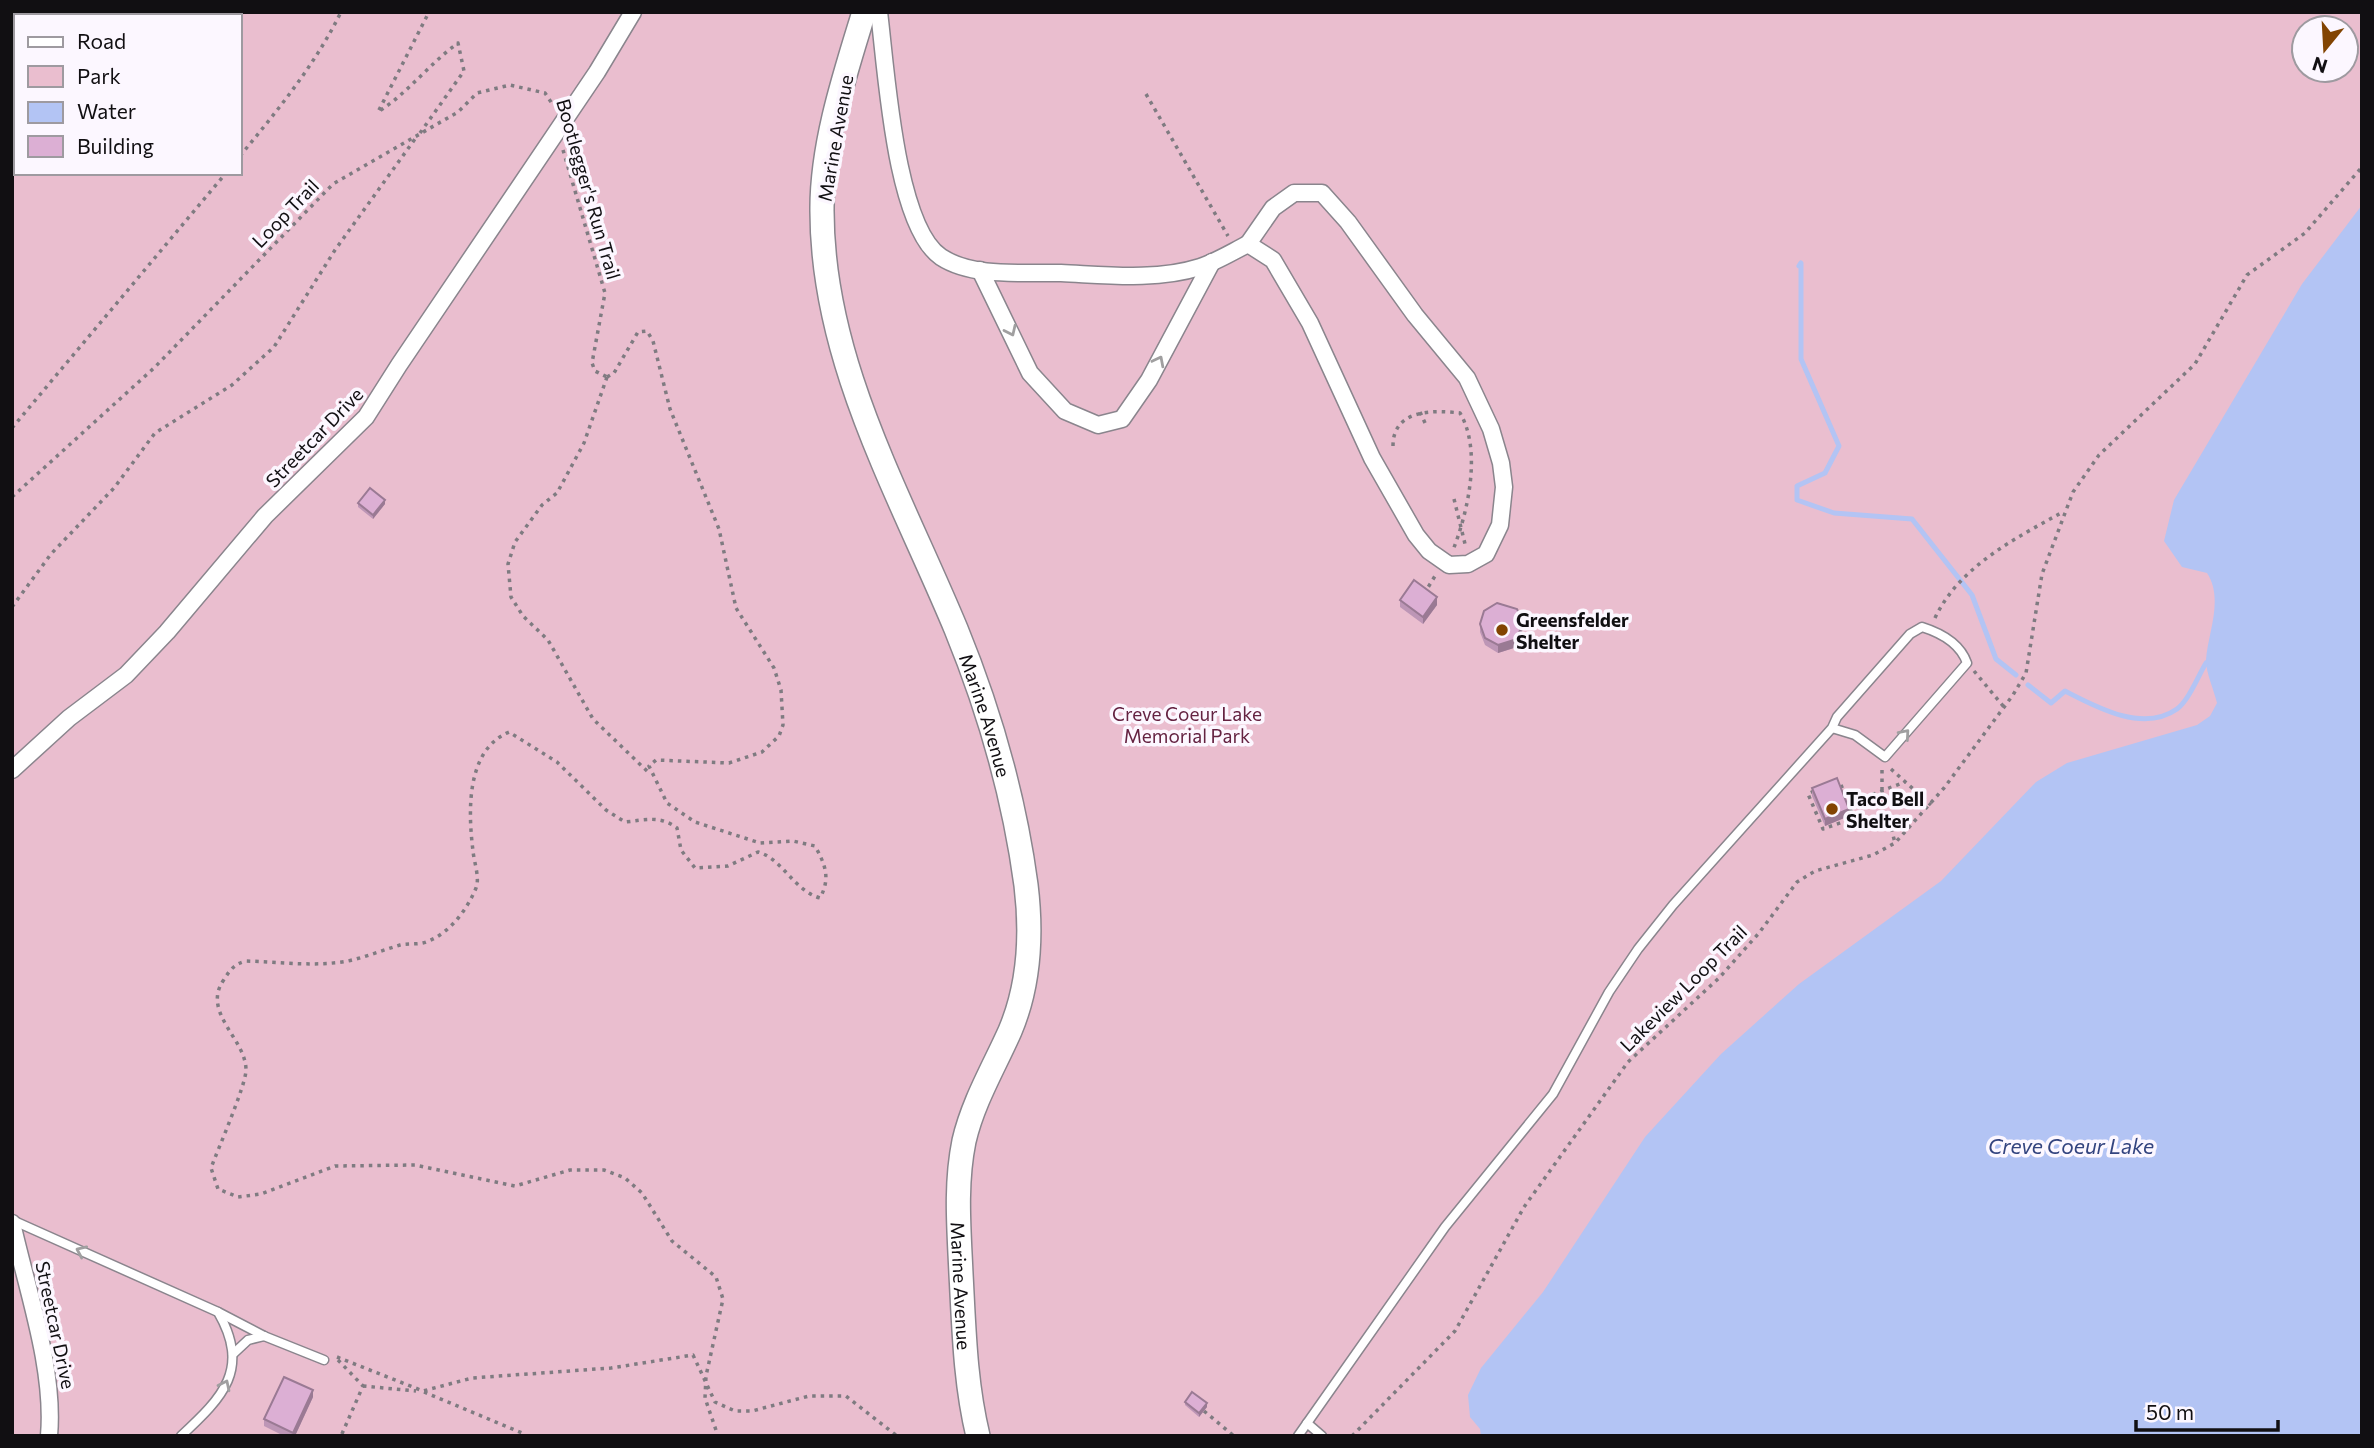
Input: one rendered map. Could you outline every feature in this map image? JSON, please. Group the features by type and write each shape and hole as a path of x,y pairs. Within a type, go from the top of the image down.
{"main road":[{"name":"Marine Avenue","path":"863,12 849,61 825,170 823,240 831,312 865,421 956,631 987,710 1009,787 1026,887 1030,938 1024,982 1012,1026 974,1110 958,1177 964,1356 978,1436"}],"street":[{"name":"Streetcar Drive","path":"12,770 69,718 126,675 167,632 265,516 366,417 560,128 633,12"},
{"path":"879,12 900,175 927,243 940,256 980,270 1135,276 1200,267 1242,247 1273,208 1294,193 1322,193 1348,222 1415,315 1467,378 1491,429 1501,463 1504,487 1500,525 1486,554 1468,564 1449,565 1429,551 1416,535 1372,457 1310,323 1273,260 1242,247"},
{"path":"980,270 1030,373 1065,411 1098,425 1122,419 1149,380 1212,262"},
{"name":"Streetcar Drive","path":"12,1222 46,1371 51,1408 49,1436"}],"lane":[{"path":"1298,1436 1446,1227 1553,1094 1609,992 1638,949 1673,905 1832,728 1837,717 1910,634 1922,627 1931,630 1963,653 1967,663 1885,757 1855,735 1832,728"},
{"path":"12,1222 218,1312 264,1336 324,1360"},
{"path":"181,1436 216,1401 229,1378 233,1340 218,1312"},
{"path":"233,1354 248,1340 264,1336"},
{"path":"1307,1423 1322,1436"}],"path":[{"path":"242,154 282,105 327,40 341,12"},
{"name":"Loop Trail","path":"12,497 155,368 333,184 416,137 464,71 458,43 432,62 394,102 377,112 429,12"},
{"name":"Bootlegger's Run Trail","path":"12,607 51,554 114,488 155,433 232,385 274,347 335,250 416,137 458,113 477,93 510,85 545,93 552,101 605,293 592,363 594,370 607,377"},
{"path":"1146,94 1242,247"},
{"name":"Lakeview Loop Trail","path":"1352,1436 1455,1331 1524,1207 1628,1062 1719,978 1759,933 1785,894 1797,882 1815,871 1872,855 1895,843 1931,805 2026,673 2042,574 2062,513 2099,455 2196,364 2247,275 2305,233 2362,167"},
{"path":"12,428 224,175"},
{"path":"650,774 651,762 656,761 729,763 762,752 779,736 783,725 781,690 774,668 736,608 719,529 670,409 653,341 647,331 638,332 614,373 607,377 584,443 557,492 542,505 515,542 508,564 511,597 523,616 548,640 593,719 650,774 667,803 695,822 760,844 793,841 815,846 826,865 825,888 820,898 809,894 791,880 769,855 758,852 728,866 695,868 681,850 677,828 668,821 659,818 625,822 606,810 557,762 509,732 499,736 490,743 474,774 471,830 477,885 461,915 445,931 426,942 403,944 349,961 315,964 246,961 236,964 216,990 216,1002 229,1033 243,1051 247,1073 211,1168 218,1188 238,1197 261,1194 335,1166 415,1165 515,1186 570,1170 604,1170 625,1178 642,1193 673,1241 716,1277 723,1299 705,1398 718,1436"},
{"path":"1393,446 1393,434 1404,419 1420,412 1460,413 1467,424 1471,474 1462,525 1454,549 1424,595"},
{"path":"1420,412 1426,425"},
{"path":"1454,499 1462,525 1468,564"},
{"path":"1931,630 1948,595 1969,571 2018,537 2062,513"},
{"path":"1967,663 2004,707"},
{"path":"1885,757 1891,769 1931,805"},
{"path":"1885,757 1882,791 1895,843"},
{"path":"1819,790 1808,794 1823,830 1854,818 1840,782 1829,786"},
{"path":"1846,803 1905,782"},
{"path":"521,1436 522,1433 423,1391 334,1356 363,1385 423,1391 472,1378 611,1368 693,1356 715,1402 735,1411 752,1411 809,1396 846,1395 897,1436"},
{"path":"341,1436 363,1385"},
{"path":"1203,1411 1234,1436"}],"green space":[{"name":"Creve Coeur Lake Memorial Park","path":"12,12 2362,12 2362,1436 12,1436"}],"water":[{"name":"Creve Coeur Lake","path":"2362,205 2362,1436 1481,1436 1480,1429 1470,1417 1468,1395 1481,1368 1543,1292 1645,1137 1721,1054 1799,984 1941,881 2036,782 2067,763 2197,725 2210,716 2217,703 2206,660 2214,616 2214,594 2207,573 2182,567 2164,541 2174,500 2302,284"}],"building":[{"path":"370,488 385,500 373,515 358,503"},
{"path":"1414,580 1437,597 1423,617 1400,600"},
{"name":"Greensfelder Shelter","path":"1497,603 1517,609 1523,621 1517,639 1498,645 1485,638 1480,624 1484,611"},
{"name":"Taco Bell Shelter","path":"1837,778 1849,809 1825,819 1812,788"},
{"path":"284,1377 313,1390 293,1433 264,1419"},
{"path":"1192,1392 1207,1403 1199,1413 1185,1402"}],"waterway":[{"path":"1799,266 1801,263 1801,359 1839,446 1825,473 1797,486 1797,500 1834,513 1912,519 1972,595 1996,659 2016,675"},
{"path":"2028,685 2051,703 2065,691 2120,715 2150,719 2177,709 2189,694 2206,663"}],"place":[{"name":"Greensfelder Shelter","path":"1502,630"},
{"name":"Taco Bell Shelter","path":"1832,809"}]}
